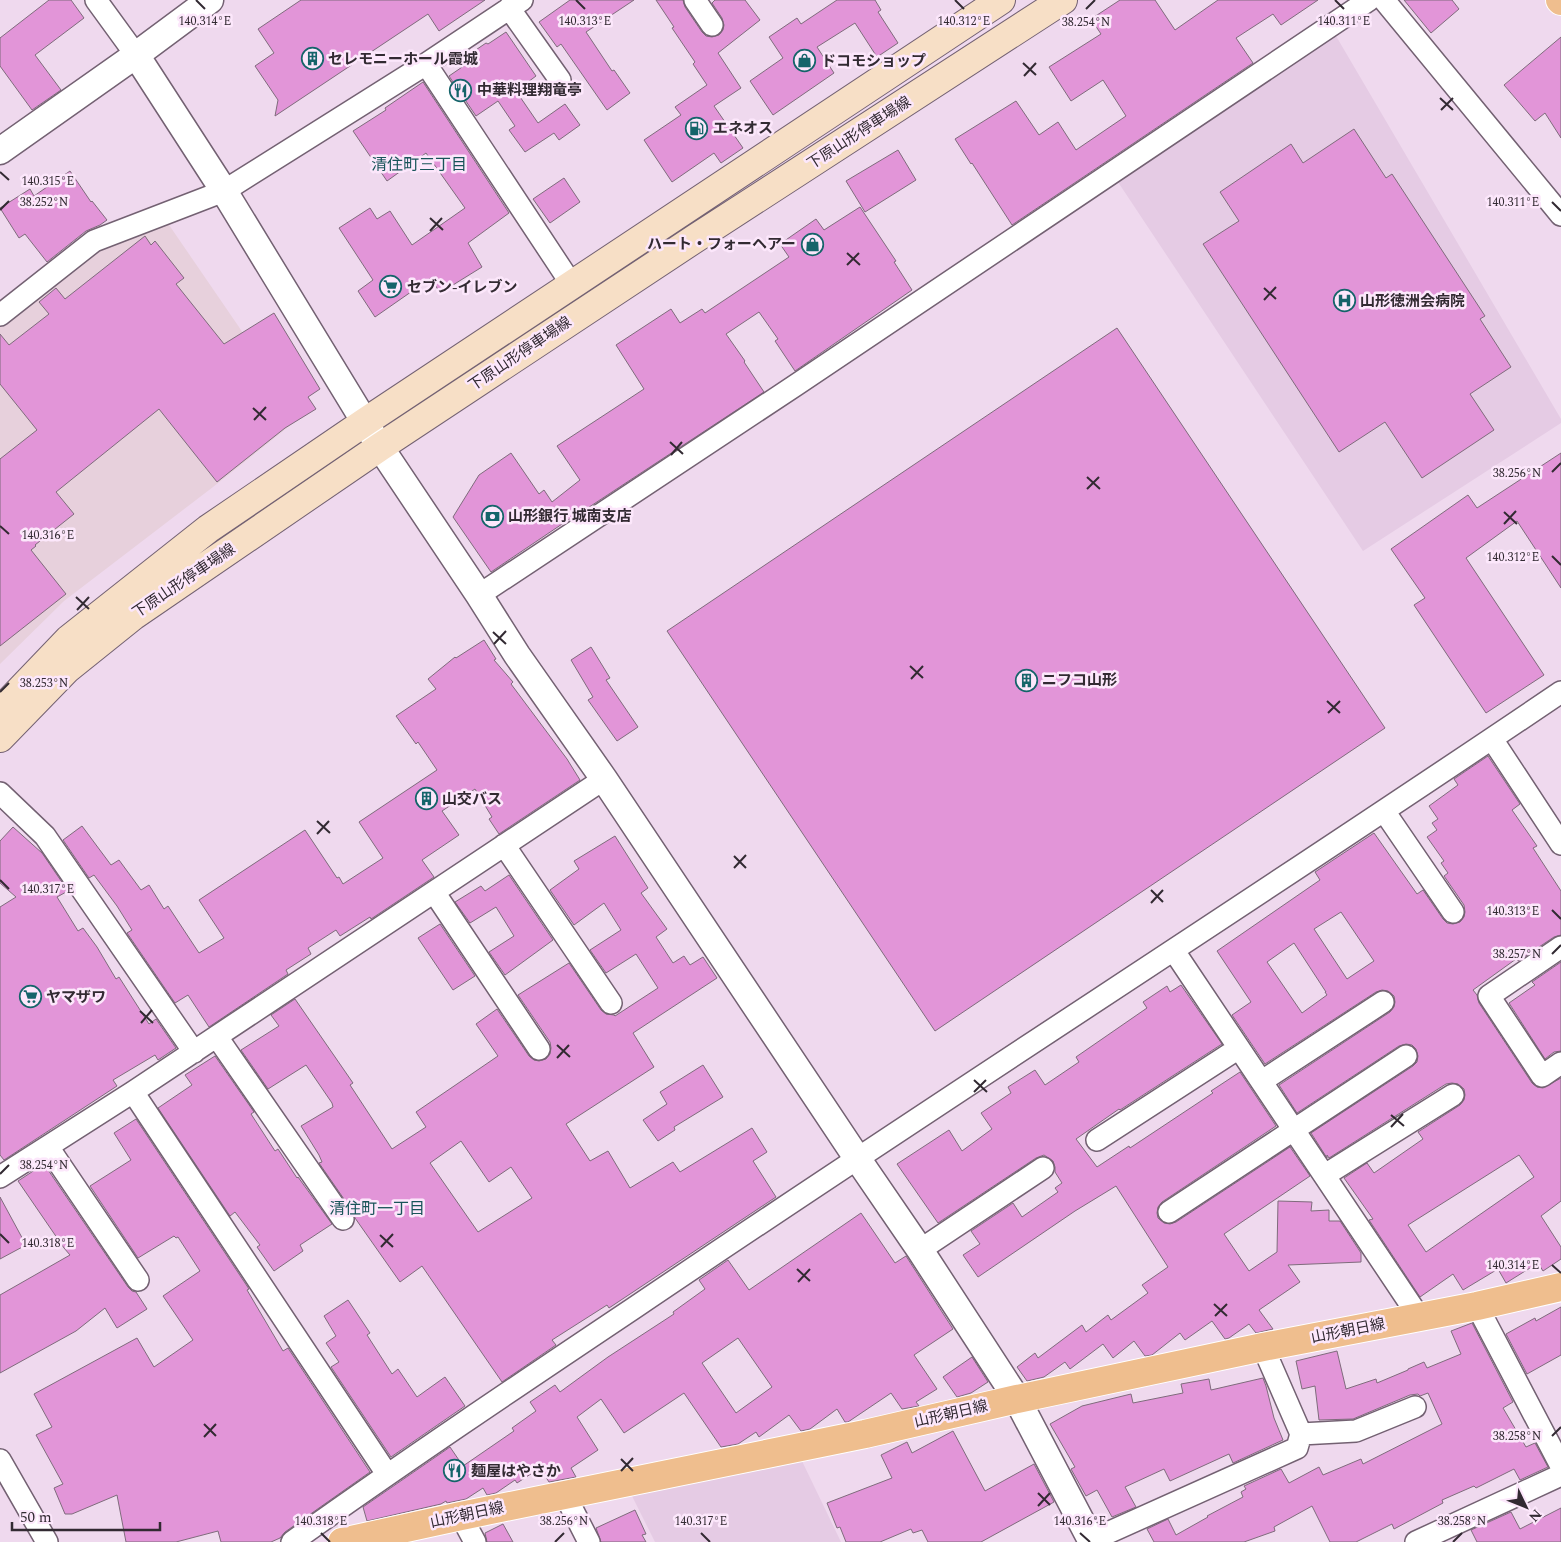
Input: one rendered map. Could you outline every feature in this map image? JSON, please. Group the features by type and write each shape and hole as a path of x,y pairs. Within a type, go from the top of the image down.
{"main road":[{"name":"下原山形停車場線","path":"0,738 68,669 132,616 380,447 704,233 1063,0"},
{"name":"下原山形停車場線","path":"0,711 69,639 208,530 365,422 998,1"},
{"name":"山形朝日線","path":"342,1542 865,1434 1017,1399 1263,1347 1477,1306 1561,1287"}],"street":[{"path":"96,0 136,55 224,191 380,447 517,655 604,780 920,1250 1017,1399 1092,1541 1297,1448 1301,1434 1263,1347"},
{"path":"0,152 210,0"},
{"path":"696,0 712,24"},
{"path":"479,596 1370,0"},
{"path":"1384,0 1561,215"},
{"path":"0,314 94,241 224,191 426,64 515,4 560,80"},
{"path":"426,64 572,285"},
{"path":"292,1542 387,1474 857,1158 1384,811 1561,692"},
{"path":"1492,738 1561,844"},
{"path":"0,1177 217,1037 604,780"},
{"path":"0,793 45,836 194,1052"},
{"path":"1384,811 1454,912"},
{"path":"504,845 611,1003"},
{"path":"434,892 539,1049"},
{"path":"1561,947 1489,996 1542,1076 1561,1064"},
{"path":"1174,950 1419,1317"},
{"path":"1262,1081 1383,1002"},
{"path":"217,1037 343,1219"},
{"path":"1097,1140 1239,1048"},
{"path":"1169,1212 1406,1056"},
{"path":"133,1092 387,1474"},
{"path":"1324,1175 1453,1095"},
{"path":"48,1147 138,1280"},
{"path":"920,1250 1042,1168"},
{"path":"1477,1306 1561,1466"},
{"path":"1301,1434 1356,1431 1415,1407"},
{"path":"0,1460 47,1542"},
{"path":"1416,1542 1561,1475"},
{"path":"565,1495 589,1542"},
{"path":"461,1516 475,1542"}],"shaded area":[{"name":"山形徳洲会病院","path":"1336,36 1561,419 1561,423 1363,551 1118,182"},
{"path":"167,222 239,327 297,420 64,601 0,664 0,325 100,245"},
{"path":"801,1459 841,1542 655,1542 631,1494"}],"building":[{"path":"49,0 71,0 84,18 35,55 61,90 32,110 0,66 0,38"},
{"name":"セレモニーホール霞城","path":"301,0 485,0 439,31 428,14 275,116 278,100 255,66 274,53 258,29"},
{"path":"570,0 634,0 586,32 612,71 614,70 630,93 607,110 561,44 557,47 539,22"},
{"path":"656,0 683,0 685,7 706,36 719,35 723,30 722,18 712,3 715,0 745,0 760,20 718,53 741,88 714,106 743,148 721,163 714,153 672,182 644,140 681,115 675,107 707,85 693,64 695,62 672,28 674,27"},
{"path":"837,0 875,0 881,10 878,12 898,43 877,57 855,23 817,47 834,73 773,115 750,81 783,58 769,37 797,18 801,24"},
{"path":"1120,0 1155,0 1175,30 1218,0 1318,0 1281,25 1273,14 1236,38 1253,63 1012,225 955,139 1016,101 1039,135 1058,122 1076,150 1126,116 1103,80 1071,101 1049,67 1101,34 1091,19"},
{"path":"1404,0 1452,0 1459,9 1431,33"},
{"path":"506,32 536,76 516,91 538,123 565,104 580,125 559,140 554,133 525,152 509,130 515,126 498,101 476,116 449,76 471,61 467,56"},
{"path":"1561,37 1561,138 1545,113 1535,121 1504,85"},
{"path":"423,82 509,213 468,243 482,267 440,293 431,278 375,317 358,291 373,280 339,228 370,208 377,219 390,211 412,245 465,208 426,153 387,181 353,131 386,110 385,108"},
{"path":"1354,129 1386,178 1392,174 1485,316 1480,319 1511,367 1470,394 1494,430 1422,478 1385,422 1339,452 1203,244 1239,221 1220,192 1291,144 1303,163"},
{"path":"898,150 916,180 865,212 846,181"},
{"path":"70,171 91,202 107,220 86,231 47,262 25,234 19,238 0,208 30,189 34,196"},
{"path":"564,178 580,202 550,223 533,199"},
{"path":"860,207 896,261 894,262 912,290 795,371 775,341 778,339 759,312 726,334 764,392 491,572 453,517 479,475 511,453 539,494 544,490 552,502 580,480 557,446 644,389 616,345 671,309 680,323 702,309 705,313 789,257 780,244 816,219 824,230"},
{"path":"145,236 151,245 155,241 184,278 176,284 224,344 274,313 320,389 308,397 316,409 285,428 217,482 159,409 56,492 74,514 31,550 66,594 0,646 0,459 37,430 0,384 0,334 9,345 49,314 39,302 56,288 65,299"},
{"name":"ニフコ山形","path":"1117,328 1385,728 935,1031 667,631"},
{"path":"1561,453 1561,588 1517,521 1466,558 1544,675 1486,713 1414,605 1425,598 1391,549 1468,495 1477,508"},
{"path":"484,640 496,659 494,660 513,682 511,684 567,759 580,780 499,834 489,819 492,817 475,789 442,811 459,835 422,860 434,877 371,919 370,917 340,936 336,930 308,948 311,954 286,970 288,974 209,1027 188,995 175,1003 127,933 132,930 117,906 94,875 89,878 63,840 82,826 111,865 119,860 141,890 149,885 164,909 168,906 199,953 224,938 199,900 305,830 343,884 383,858 359,822 437,770 418,742 416,744 396,716 436,689 428,679 455,657"},
{"path":"591,647 610,678 606,680 638,727 617,741 588,700 593,697 571,660"},
{"path":"1488,756 1520,804 1512,810 1537,846 1533,848 1561,891 1561,935 1554,937 1518,961 1516,959 1473,990 1477,995 1479,1003 1532,1083 1537,1087 1543,1088 1561,1078 1561,1201 1541,1216 1561,1247 1561,1259 1543,1271 1538,1263 1506,1283 1498,1269 1463,1290 1453,1274 1420,1297 1369,1220 1373,1219 1344,1178 1367,1163 1374,1173 1423,1139 1418,1132 1460,1105 1464,1100 1464,1089 1458,1084 1446,1084 1329,1158 1327,1155 1327,1158 1311,1133 1413,1066 1417,1062 1416,1049 1412,1045 1399,1046 1297,1113 1279,1085 1390,1012 1394,1007 1394,996 1388,991 1376,992 1265,1064 1232,1015 1251,1002 1217,951 1320,880 1315,872 1374,833 1417,894 1423,890 1447,923 1460,922 1464,917 1464,905 1444,876 1448,873 1441,863 1444,861 1427,837 1437,830 1432,823 1438,819 1429,806 1458,785 1454,779","holes":["1341,912 1374,961 1347,979 1314,929","1294,943 1327,995 1302,1013 1267,962","1519,1155 1534,1177 1426,1252 1408,1225"]},
{"path":"13,827 42,853 68,891 57,897 78,931 83,928 116,979 119,977 149,1024 156,1019 176,1048 158,1060 155,1055 113,1080 117,1086 4,1160 0,1155 0,907 16,897 0,883 0,841"},
{"path":"615,836 648,888 641,893 667,929 656,937 673,963 684,956 690,965 703,957 717,978 633,1033 654,1067 566,1124 590,1161 608,1151 630,1188 673,1162 680,1172 752,1128 767,1152 753,1161 776,1197 609,1308 607,1305 552,1340 556,1345 502,1382 422,1266 400,1282 319,1163 322,1162 319,1155 301,1126 333,1107 306,1065 268,1089 241,1050 279,1026 271,1015 295,999 353,1083 350,1085 392,1149 426,1127 416,1112 498,1056 476,1024 497,1009 529,1056 539,1061 546,1059 550,1054 550,1042 518,995 569,963 601,1010 606,1014 615,1016 658,988 636,954 606,973 590,950 621,930 604,903 574,925 550,890 579,869 574,861","holes":["461,1141 489,1182 511,1167 532,1198 478,1232 430,1163"]},
{"path":"509,875 553,940 505,975 489,952 514,936 496,907 470,923 455,902 481,886 485,891"},
{"path":"440,924 475,976 453,990 418,938"},
{"path":"1561,962 1561,1051 1554,1052 1545,1059 1509,1003 1535,985 1532,982"},
{"path":"1181,985 1222,1044 1119,1109 1076,1139 1097,1167 1129,1146 1130,1148 1213,1093 1211,1091 1240,1072 1276,1126 1162,1202 1158,1207 1158,1218 1164,1223 1176,1222 1290,1147 1310,1176 1224,1234 1249,1271 1277,1252 1278,1201 1312,1202 1311,1211 1329,1210 1329,1221 1340,1221 1361,1253 1361,1262 1288,1265 1300,1282 1259,1310 1273,1329 1256,1333 1249,1324 1225,1339 1212,1321 1185,1340 1180,1333 1152,1355 1145,1356 1134,1341 1113,1358 1103,1344 1070,1369 1065,1362 1044,1377 1027,1381 1017,1367 1035,1353 1038,1358 1082,1325 1086,1332 1108,1315 1111,1320 1148,1293 1142,1285 1168,1267 1116,1186 1075,1211 978,1277 963,1255 980,1244 971,1231 1013,1203 1022,1217 1058,1192 1055,1188 1062,1183 1055,1172 1053,1161 1044,1155 1036,1158 938,1223 897,1164 949,1130 962,1151 992,1129 981,1113 1011,1093 1008,1087 1035,1070 1045,1085 1079,1062 1076,1057 1147,1008 1143,1002 1167,986 1170,992"},
{"path":"215,1056 254,1112 251,1114 275,1151 278,1149 297,1178 332,1224 300,1245 303,1251 274,1271 257,1247 260,1245 235,1212 230,1216 158,1108 192,1085 185,1075"},
{"path":"703,1065 723,1097 674,1127 675,1130 658,1141 643,1120 667,1104 660,1092"},
{"path":"136,1119 249,1289 247,1290 283,1351 288,1348 370,1472 285,1532 280,1538 271,1542 221,1542 218,1531 176,1542 126,1542 117,1495 72,1514 65,1514 54,1488 63,1484 36,1435 52,1427 34,1394 137,1338 154,1367 193,1340 163,1296 200,1271 178,1237 174,1236 138,1258 90,1186 131,1160 114,1133"},
{"path":"44,1164 128,1287 136,1292 147,1309 117,1328 105,1308 76,1331 0,1373 0,1295 70,1255 18,1181"},
{"path":"0,1197 26,1245 0,1259"},
{"path":"861,1213 895,1263 906,1256 953,1329 914,1355 937,1389 916,1402 919,1406 902,1409 891,1393 848,1422 845,1422 837,1409 810,1429 801,1431 789,1415 759,1437 756,1432 738,1444 721,1447 684,1393 624,1433 601,1399 577,1417 598,1450 571,1468 576,1477 549,1482 540,1468 517,1483 515,1480 496,1493 487,1495 483,1488 466,1499 447,1503 446,1501 441,1504 367,1521 363,1507 450,1447 463,1466 514,1431 512,1428 536,1411 530,1402 555,1385 560,1392 608,1357 674,1314 673,1312 705,1289 699,1280 728,1260 749,1290","holes":["738,1338 772,1387 736,1413 702,1363"]},
{"path":"348,1300 370,1333 367,1335 392,1374 398,1369 417,1397 445,1377 465,1406 391,1457 331,1367 339,1362 326,1343 336,1336 324,1316"},
{"path":"1561,1307 1561,1355 1527,1374 1506,1334 1535,1318 1536,1321"},
{"path":"1472,1323 1513,1402 1503,1408 1526,1447 1535,1443 1548,1467 1520,1480 1514,1469 1476,1488 1474,1486 1442,1500 1443,1503 1394,1529 1392,1524 1356,1542 1330,1542 1312,1506 1274,1527 1275,1531 1244,1542 1154,1542 1147,1529 1168,1519 1176,1535 1243,1497 1241,1492 1246,1489 1244,1486 1281,1469 1289,1483 1319,1467 1323,1475 1361,1459 1363,1464 1442,1424 1428,1393 1420,1396 1418,1394 1410,1395 1353,1419 1319,1420 1315,1386 1302,1389 1296,1361 1337,1351 1346,1389 1376,1379 1377,1383 1424,1362 1427,1368 1461,1354 1451,1331"},
{"path":"972,1357 988,1382 971,1393 957,1397 943,1377"},
{"path":"1263,1378 1274,1418 1283,1440 1233,1463 1229,1454 1170,1481 1164,1469 1125,1487 1136,1507 1112,1517 1097,1490 1086,1496 1071,1469 1075,1467 1050,1424 1082,1406 1131,1394 1133,1403 1183,1393 1181,1384 1209,1379 1211,1390"},
{"path":"953,1431 985,1491 1034,1464 1054,1502 981,1542 928,1542 922,1530 913,1533 911,1529 880,1542 846,1542 840,1527 837,1528 827,1503 892,1478 881,1455 907,1442 912,1453"},
{"path":"1561,1508 1561,1542 1477,1542 1471,1530 1511,1512 1520,1529"},
{"path":"635,1510 646,1534 642,1535 646,1542 601,1542 596,1528"},
{"path":"503,1524 513,1542 487,1542 485,1533"}],"place":[{"name":"セレモニーホール霞城","path":"312,59"},
{"name":"ドコモショップ","path":"805,61"},
{"name":"中華料理翔竜亭","path":"461,90"},
{"name":"エネオス","path":"697,128"},
{"name":"ハート・フォーヘアー","path":"812,244"},
{"name":"セブン-イレブン","path":"391,287"},
{"name":"山形徳洲会病院","path":"1344,301"},
{"name":"山形銀行 城南支店","path":"492,516"},
{"name":"ニフコ山形","path":"1026,680"},
{"name":"山交バス","path":"426,799"},
{"name":"ヤマザワ","path":"30,997"},
{"name":"麺屋はやさか","path":"455,1471"}],"district":[{"name":"清住町三丁目","path":"419,165"},
{"name":"清住町一丁目","path":"377,1209"}]}
